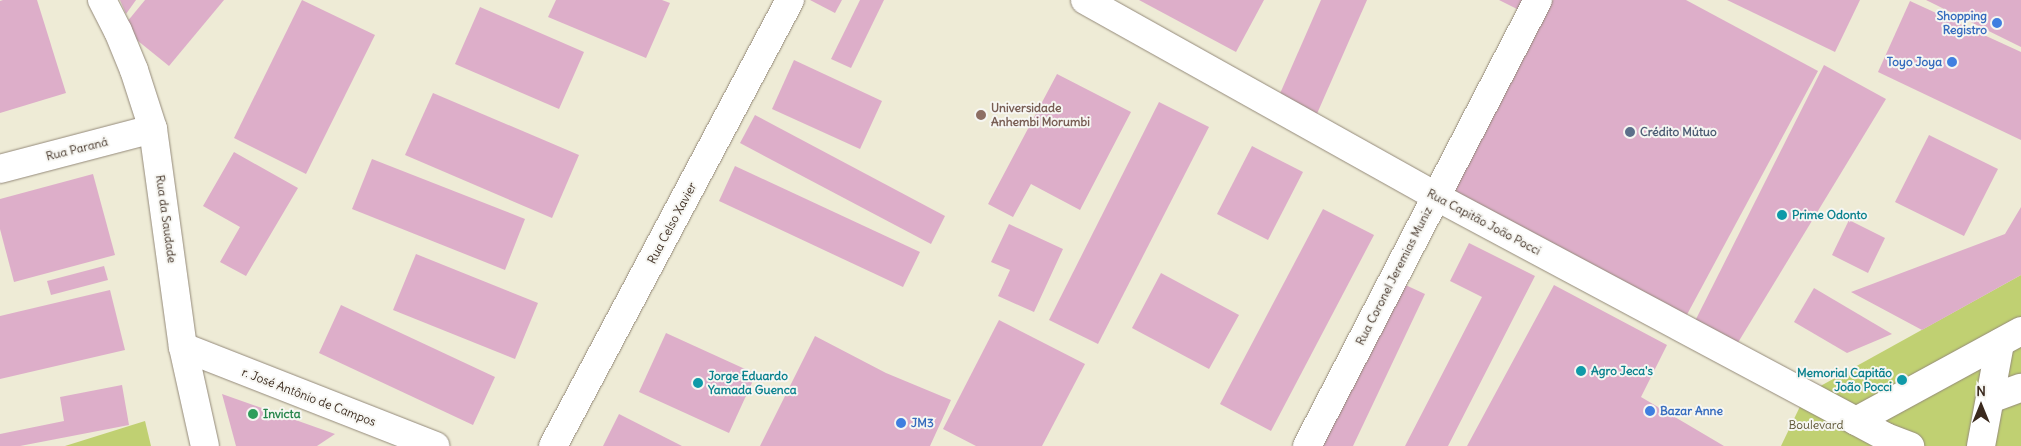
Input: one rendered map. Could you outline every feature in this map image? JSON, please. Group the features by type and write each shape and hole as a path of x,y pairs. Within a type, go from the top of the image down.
{"street":[{"name":"Rua da Saudade","path":"102,0 118,31 134,70 153,130 184,348 205,446"},
{"name":"Rua Celso Xavier","path":"553,446 790,0"},
{"name":"Rua Capitão João Pocci","path":"1085,0 1435,196 1856,421 1889,443"},
{"name":"Rua Coronel Jeremias Muniz","path":"1306,446 1538,0"},
{"name":"Rua Paraná","path":"0,169 153,130"},
{"path":"1856,421 2010,337"},
{"path":"1981,446 1990,399 2010,337"},
{"name":"r. José Antônio de Campos","path":"184,348 435,446"},
{"path":"1990,399 2021,388"}],"green space":[{"name":"Boulevard","path":"2021,275 2021,446 1781,446 1806,394"},
{"path":"145,421 151,446 65,446"}],"building":[{"path":"37,0 66,93 0,113 0,1"},
{"path":"120,0 136,0 126,14"},
{"path":"145,0 224,0 169,66 122,28"},
{"path":"302,0 375,35 306,174 234,138"},
{"path":"556,0 662,0 670,3 646,58 548,17"},
{"path":"810,0 842,0 835,13"},
{"path":"860,0 884,0 851,68 831,59"},
{"path":"1139,0 1264,0 1236,52"},
{"path":"1321,0 1367,0 1312,125 1275,105"},
{"path":"1499,0 1534,0 1527,14"},
{"name":"Crédito Mútuo","path":"1545,0 1686,0 1818,71 1683,322 1442,193"},
{"path":"1727,0 1860,0 1835,52"},
{"name":"Shopping Registro","path":"1926,0 2021,0 2021,47"},
{"name":"Toyo Joya","path":"1910,1 2021,52 2021,140 1878,72"},
{"path":"480,7 584,52 559,109 455,64"},
{"path":"794,60 882,101 860,149 772,109"},
{"name":"Prime Odonto","path":"1824,65 1886,99 1731,354 1690,331"},
{"path":"1057,74 1131,112 1080,210 1031,184 1013,217 988,204"},
{"path":"433,93 579,155 552,218 405,155"},
{"path":"1159,102 1209,127 1098,344 1049,320"},
{"path":"755,115 945,216 931,244 740,143"},
{"path":"1929,135 1998,169 1964,236 1895,202"},
{"path":"1252,146 1303,172 1268,240 1217,214"},
{"path":"234,152 298,188 246,276 220,262 240,227 203,206"},
{"path":"372,159 525,219 505,270 352,209"},
{"path":"735,166 920,252 903,287 719,201"},
{"path":"93,174 115,255 14,282 0,229 0,199"},
{"path":"2021,207 2021,275 1922,330 1851,292 2005,234"},
{"path":"1323,209 1374,235 1271,431 1220,404"},
{"path":"1849,220 1885,238 1868,273 1832,255"},
{"path":"1009,224 1063,249 1034,312 998,296 1010,270 991,262"},
{"path":"1469,243 1535,276 1448,446 1405,446 1482,297 1450,281"},
{"path":"416,254 538,303 515,359 393,310"},
{"path":"104,266 108,280 51,295 47,281"},
{"path":"1161,273 1239,315 1209,369 1132,328"},
{"path":"1399,282 1425,294 1353,446 1322,446"},
{"name":"Agro Jeca's","path":"1554,285 1667,345 1641,397 1724,446 1467,446"},
{"path":"1814,288 1892,334 1847,353 1794,322"},
{"path":"110,290 125,350 0,379 0,316"},
{"path":"341,305 495,377 473,425 319,353"},
{"path":"999,320 1085,364 1042,446 976,446 943,429"},
{"name":"Jorge Eduardo Yamada Guenca","path":"666,333 756,374 729,433 639,392"},
{"path":"815,336 886,373 951,400 930,446 760,446"},
{"path":"122,385 129,425 20,446 0,446 0,434 64,421 60,397"},
{"name":"Invicta","path":"222,394 335,434 317,446 236,446"},
{"path":"619,414 682,446 603,446"}],"place":[{"name":"Shopping Registro","path":"1997,23"},
{"name":"Toyo Joya","path":"1952,62"},
{"name":"Universidade Anhembi Morumbi","path":"981,115"},
{"name":"Crédito Mútuo","path":"1630,132"},
{"name":"Prime Odonto","path":"1782,215"},
{"name":"Agro Jeca's","path":"1581,371"},
{"name":"Memorial Capitão João Pocci","path":"1902,380"},
{"name":"Jorge Eduardo Yamada Guenca","path":"698,383"},
{"name":"Bazar Anne","path":"1650,411"},
{"name":"Invicta","path":"253,414"},
{"name":"JM3","path":"901,423"}]}
